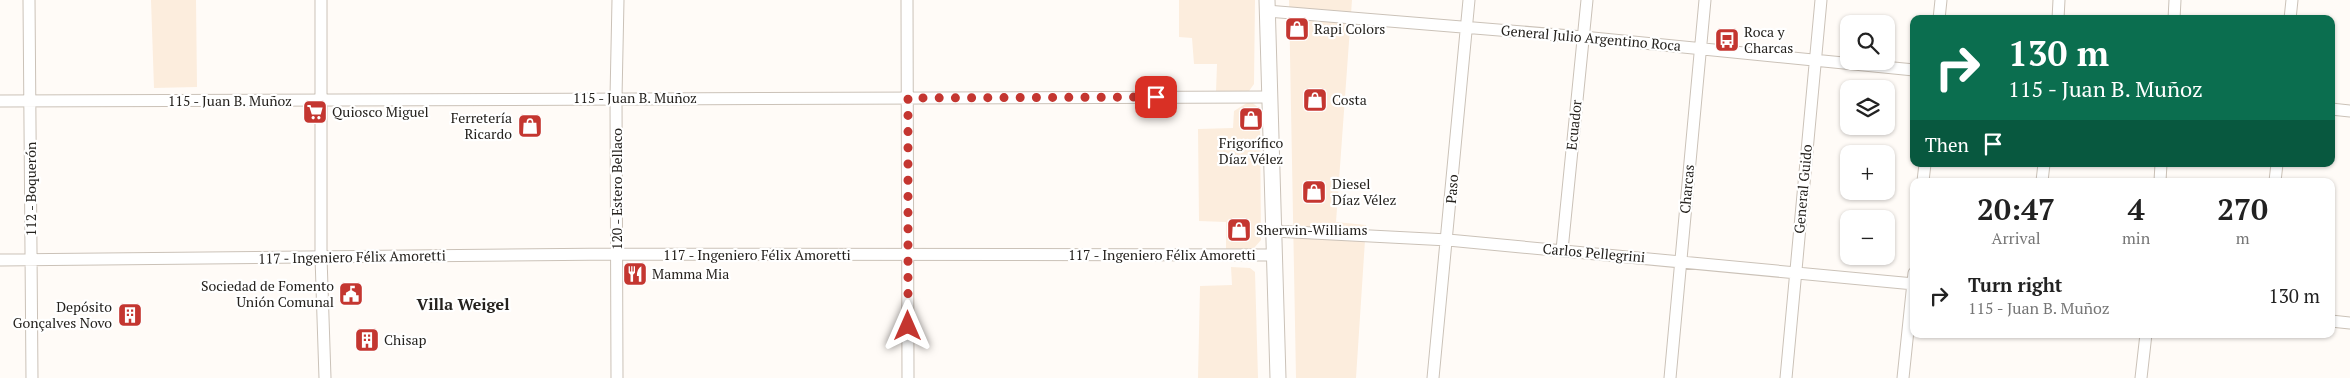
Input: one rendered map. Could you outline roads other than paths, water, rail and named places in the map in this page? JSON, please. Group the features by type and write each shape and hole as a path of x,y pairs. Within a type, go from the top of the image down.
{"main road":[{"path":"1267,6 1278,378"}],"street":[{"name":"112 - Boquerón","path":"30,0 32,378"},
{"path":"321,0 322,257 325,378"},
{"name":"120 - Estero Bellaco","path":"617,378 616,98 618,0"},
{"path":"907,0 908,378"},
{"name":"Paso","path":"1433,378 1448,240 1469,0"},
{"name":"Ecuador","path":"1562,250 1587,0"},
{"name":"Charcas","path":"1670,378 1705,0"},
{"name":"General Guido","path":"1786,378 1821,0"},
{"path":"1939,15 1941,0"},
{"path":"2058,15 2059,0"},
{"path":"2174,15 2175,0"},
{"path":"2290,15 2292,0"},
{"name":"General Julio Argentino Roca","path":"1267,6 1910,70"},
{"name":"115 - Juan B. Muñoz","path":"0,101 1270,97"},
{"path":"2335,109 2350,111"},
{"name":"Carlos Pellegrini","path":"1274,231 1448,240 1910,280"},
{"name":"117 - Ingeniero Félix Amoretti","path":"0,260 617,254 908,256 1274,255"},
{"path":"1903,378 1910,309"},
{"path":"2335,321 2350,323"},
{"path":"2141,378 2146,338"}],"place":[{"name":"Rapi Colors","path":"1297,29"},
{"name":"Roca y Charcas","path":"1727,40"},
{"name":"Costa","path":"1315,100"},
{"name":"Quiosco Miguel","path":"315,112"},
{"name":"Frigorífico Díaz Vélez","path":"1251,119"},
{"name":"Ferretería Ricardo","path":"530,126"},
{"name":"Diesel Díaz Vélez","path":"1314,192"},
{"name":"Sherwin-Williams","path":"1239,230"},
{"name":"Mamma Mia","path":"635,274"},
{"name":"Sociedad de Fomento Unión Comunal","path":"351,294"},
{"name":"Depósito Gonçalves Novo","path":"130,315"},
{"name":"Chisap","path":"367,340"}],"district":[{"name":"Villa Weigel","path":"463,304"}]}
